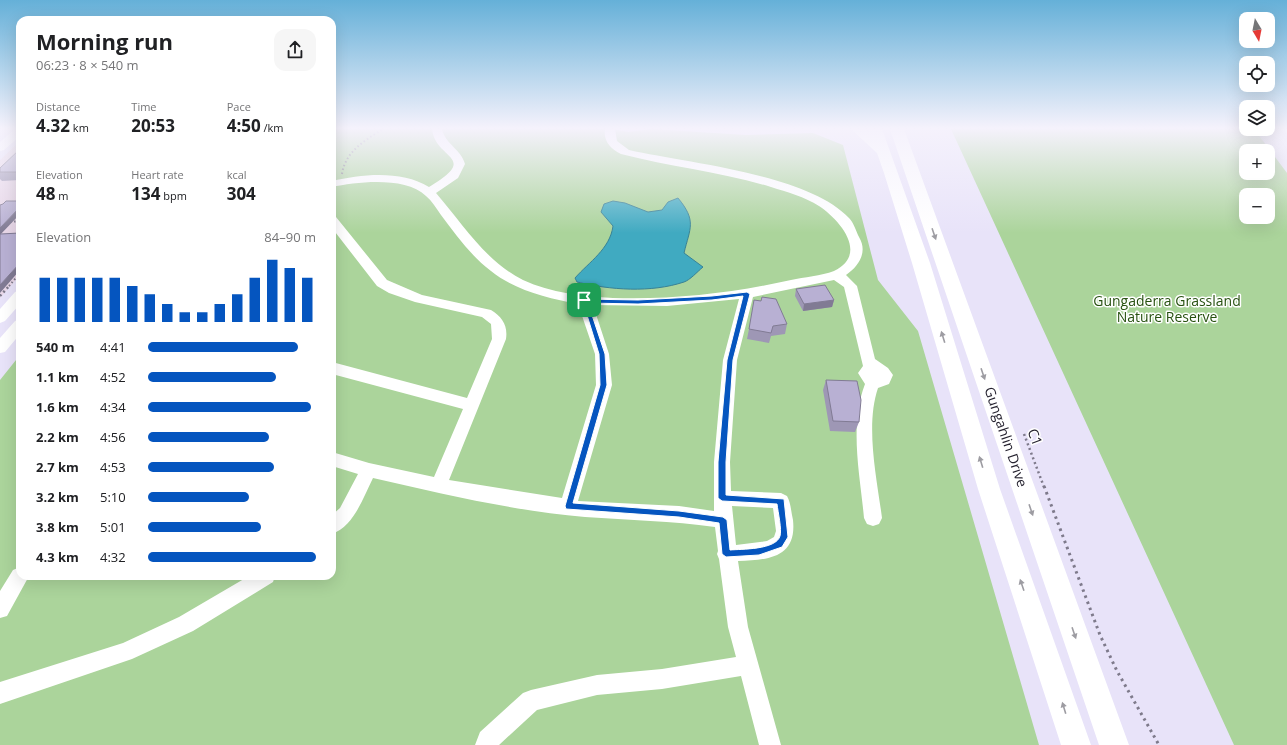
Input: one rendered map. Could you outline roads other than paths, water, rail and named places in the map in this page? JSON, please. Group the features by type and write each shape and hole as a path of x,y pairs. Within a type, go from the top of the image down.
{"main road":[{"path":"888,164 906,214 989,489 1056,681 1076,745"},
{"name":"Gungahlin Drive","path":"909,164 1114,745"}],"street":[{"path":"429,192 451,178 457,172 459,164"},
{"path":"337,183 367,180 395,180 416,186 429,192 480,256 504,275 534,289 595,302 638,302 712,298 747,294 836,275 853,261 858,252 855,239 848,225 828,206 804,193 764,181 681,164"},
{"path":"336,229 382,283 393,290 420,300 486,313 497,322 500,331 499,339 439,485"},
{"path":"836,275 845,280 850,286 868,362 874,375 865,402 865,420 873,518"},
{"path":"747,294 730,360 722,462 723,520 726,554 738,627 770,745"},
{"path":"0,318 16,300"},
{"path":"568,506 604,385 602,354 584,300"},
{"path":"0,348 16,329"},
{"path":"336,369 472,405"},
{"path":"336,460 369,470 473,493 568,506 679,514 723,520"},
{"path":"336,522 346,513 369,470"},
{"path":"722,498 781,501 784,537 779,545 759,552 726,554"},
{"path":"0,609 18,580"},
{"path":"0,693 125,652 186,624 259,580"},
{"path":"486,745 488,740 531,701 597,685 662,679 748,665"}],"water":[{"path":"678,198 688,213 690,219 690,231 684,253 703,267 691,278 684,282 658,288 644,289 603,287 577,282 575,278 598,255 608,242 611,234 613,226 601,212 604,204 613,201 625,203 648,212 662,210 668,202"}],"park label":[{"name":"Gungaderra Grassland Nature Reserve","path":"1167,310"}]}
